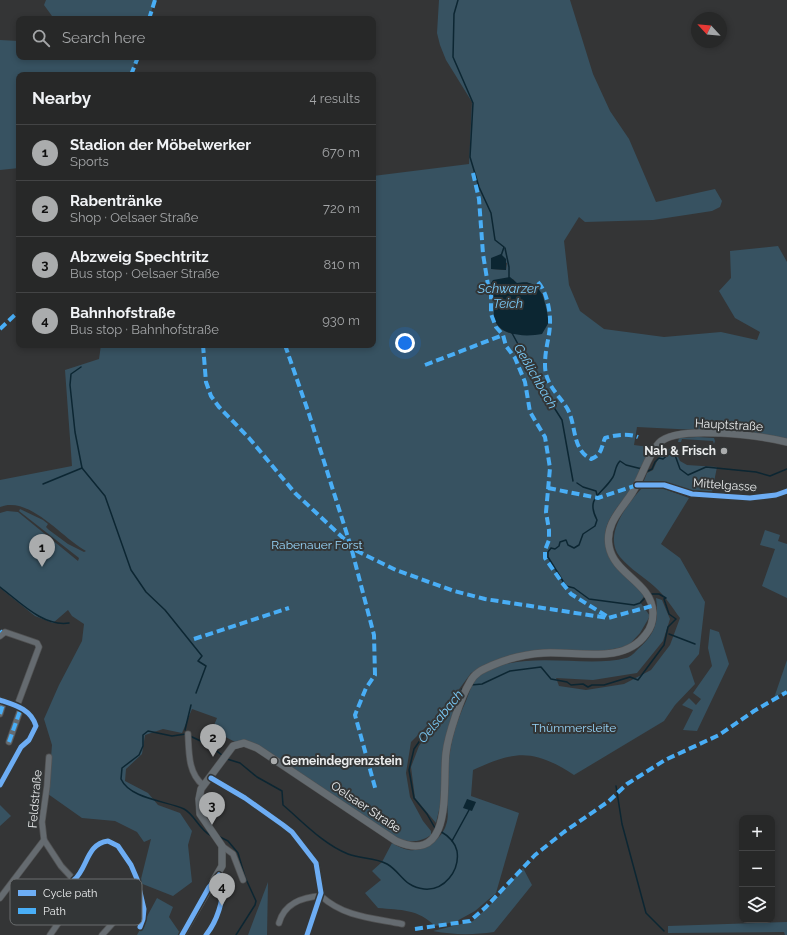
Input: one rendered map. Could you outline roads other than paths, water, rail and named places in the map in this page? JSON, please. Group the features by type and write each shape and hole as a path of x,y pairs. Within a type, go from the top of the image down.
{"main road":[{"name":"Hauptstraße","path":"637,485 656,446 669,437 683,434 719,434 761,437 787,442"},
{"name":"Oelsaer Straße","path":"203,785 211,778 233,746 244,743 257,748 402,843 414,845 426,842 439,830 442,820 447,742 469,684 477,673 498,662 531,654 609,654 624,652 638,644 647,633 652,619 649,595 614,558 609,545 612,521 637,485"},
{"path":"182,935 222,866 222,846 217,836 202,818 199,810 200,793 203,785"}],"street":[{"name":"Mittelgasse","path":"637,485 664,484 692,494 750,498 771,496 787,492"},
{"path":"0,633 5,632 37,643 39,647 9,742"},
{"path":"0,714 2,700 19,707 34,719 36,726 33,732 20,747 0,785"},
{"path":"188,736 192,769 198,780 203,785"},
{"name":"Feldstraße","path":"49,757 42,822 44,840 61,866 73,879"},
{"path":"211,778 245,798 292,832 316,863 321,896 307,935"},
{"path":"14,879 44,840"},
{"path":"75,879 79,876 90,853 96,845 108,841 118,846 131,865 137,879"},
{"path":"222,846 233,854 243,880"},
{"path":"206,935 216,918 220,903 224,881 218,875"},
{"path":"0,898 10,885"},
{"path":"279,923 281,915 287,908 301,899 321,896 339,910 361,918 402,924"},
{"path":"142,901 144,909 142,922"},
{"path":"50,935 57,925"},
{"path":"102,935 111,925"}],"water":[{"path":"501,254 506,259 506,270 491,269 491,258"},
{"name":"Schwarzer Teich","path":"510,277 517,283 526,282 532,284 541,293 549,322 542,334 514,334 501,329 497,324 494,315 495,302 491,283 493,280"},
{"path":"467,799 476,802 472,811 463,808"}],"waterway":[{"name":"Geßlichbach","path":"458,0 454,14 453,57 473,103 470,157 479,187 491,213 495,240 504,247 501,256"},
{"name":"Geßlichbach","path":"505,248 509,267 509,279"},
{"name":"Geßlichbach","path":"512,333 541,387 562,420 573,481"},
{"path":"81,367 71,374 70,385 75,432 82,468 105,496 131,570 146,592 165,610 202,656 198,661 206,666 196,693"},
{"name":"Oelsabach","path":"648,471 652,469 655,462 659,458 663,459 669,454 675,455 680,469 688,475 706,467 756,472 770,476 787,469"},
{"name":"Oelsabach","path":"642,469 626,465 620,461 616,467 613,477 594,501 593,506 597,520 595,526 583,534 579,545 574,548 568,545 566,540 560,542 559,546 555,549 551,548 548,552 548,557 566,586 574,588 589,599 634,605 640,603 645,598"},
{"path":"43,484 82,468"},
{"path":"577,483 583,487 596,491 597,495"},
{"path":"0,587 32,612 41,617 59,623 69,623"},
{"name":"Oelsabach","path":"471,685 482,684 510,671 541,667 551,679 567,682 571,685 583,684 588,687 592,685 604,685 630,677 638,680 664,645 668,627 676,619 669,614 664,599 666,598 659,594 652,594"},
{"path":"669,634 695,644"},
{"name":"Oelsabach","path":"435,828 427,814 414,798 409,770 414,749 428,729 459,697 462,689"},
{"path":"185,730 191,705"},
{"name":"Oelsabach","path":"186,734 172,736 148,731 143,735 143,746 139,755 122,768 121,779 126,786 140,795 177,806 188,811 210,835"},
{"name":"Oelsabach","path":"190,736 207,744 222,755"},
{"name":"Oelsabach","path":"227,759 240,763 257,777 282,791 283,805 330,845 348,854 378,860 387,864 407,882 417,888 431,889 438,887 449,878 456,866 456,848 450,839 440,831"},
{"path":"616,786 622,824 646,913 664,931"},
{"path":"452,841 469,810"},
{"name":"Oelsabach","path":"220,837 228,841 238,853 245,877 256,901 236,935"}],"place":[{"name":"Nah & Frisch","path":"724,451"},
{"name":"Stadion der Möbelwerker","path":"42,567"},
{"name":"Rabentränke","path":"213,757"},
{"name":"Gemeindegrenzstein","path":"274,761"},
{"name":"Abzweig Spechtritz","path":"212,825"},
{"name":"Bahnhofstraße","path":"222,906"}],"park label":[{"name":"Rabenauer Forst","path":"317,545"},
{"name":"Thümmersleite","path":"574,728"}]}
